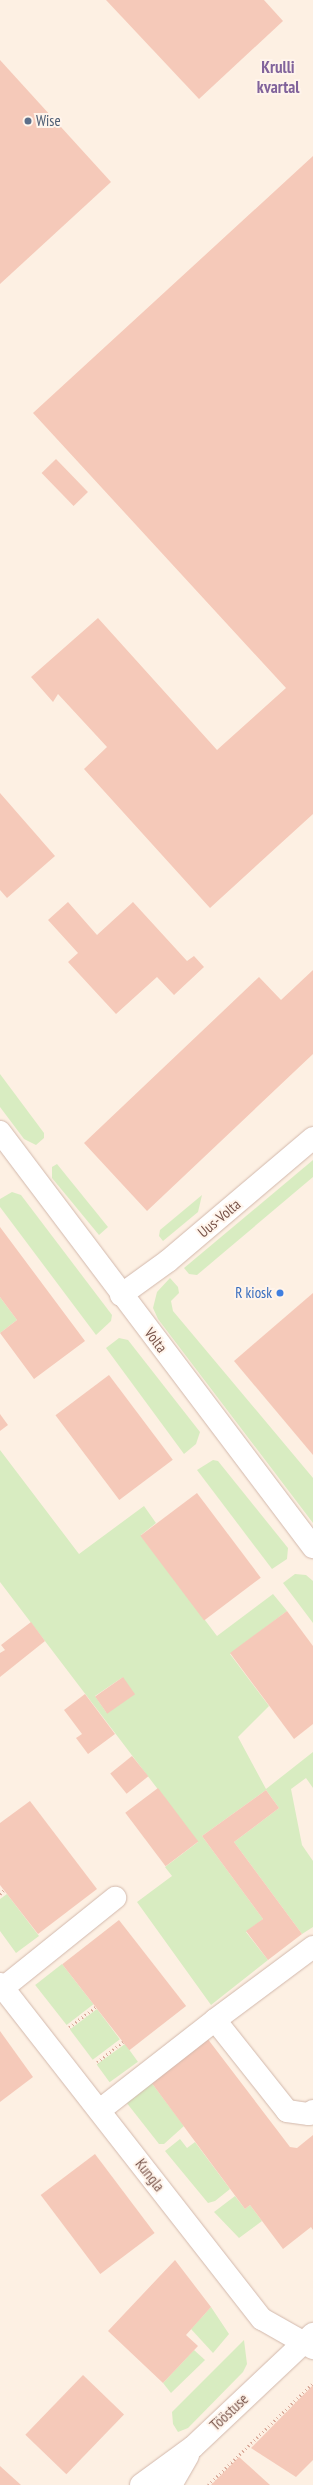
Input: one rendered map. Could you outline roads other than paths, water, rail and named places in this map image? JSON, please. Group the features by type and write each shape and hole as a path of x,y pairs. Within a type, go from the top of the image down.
{"street":[{"name":"Volta","path":"0,1132 121,1295 313,1547"},
{"name":"Uus-Volta","path":"121,1295 168,1261 313,1138"},
{"path":"2,1986 116,1898"},
{"path":"100,2110 215,2020 313,1947"},
{"name":"Kungla","path":"2,1986 262,2319 310,2342"},
{"path":"215,2020 287,2111 309,2114 313,2111"},
{"name":"Tööstuse","path":"141,2485 193,2447 310,2342"},
{"path":"171,2485 193,2447"}],"place":[{"name":"Wise","path":"28,121"},
{"name":"R kiosk","path":"280,1293"}],"district":[{"name":"Krulli kvartal","path":"278,78"}]}
